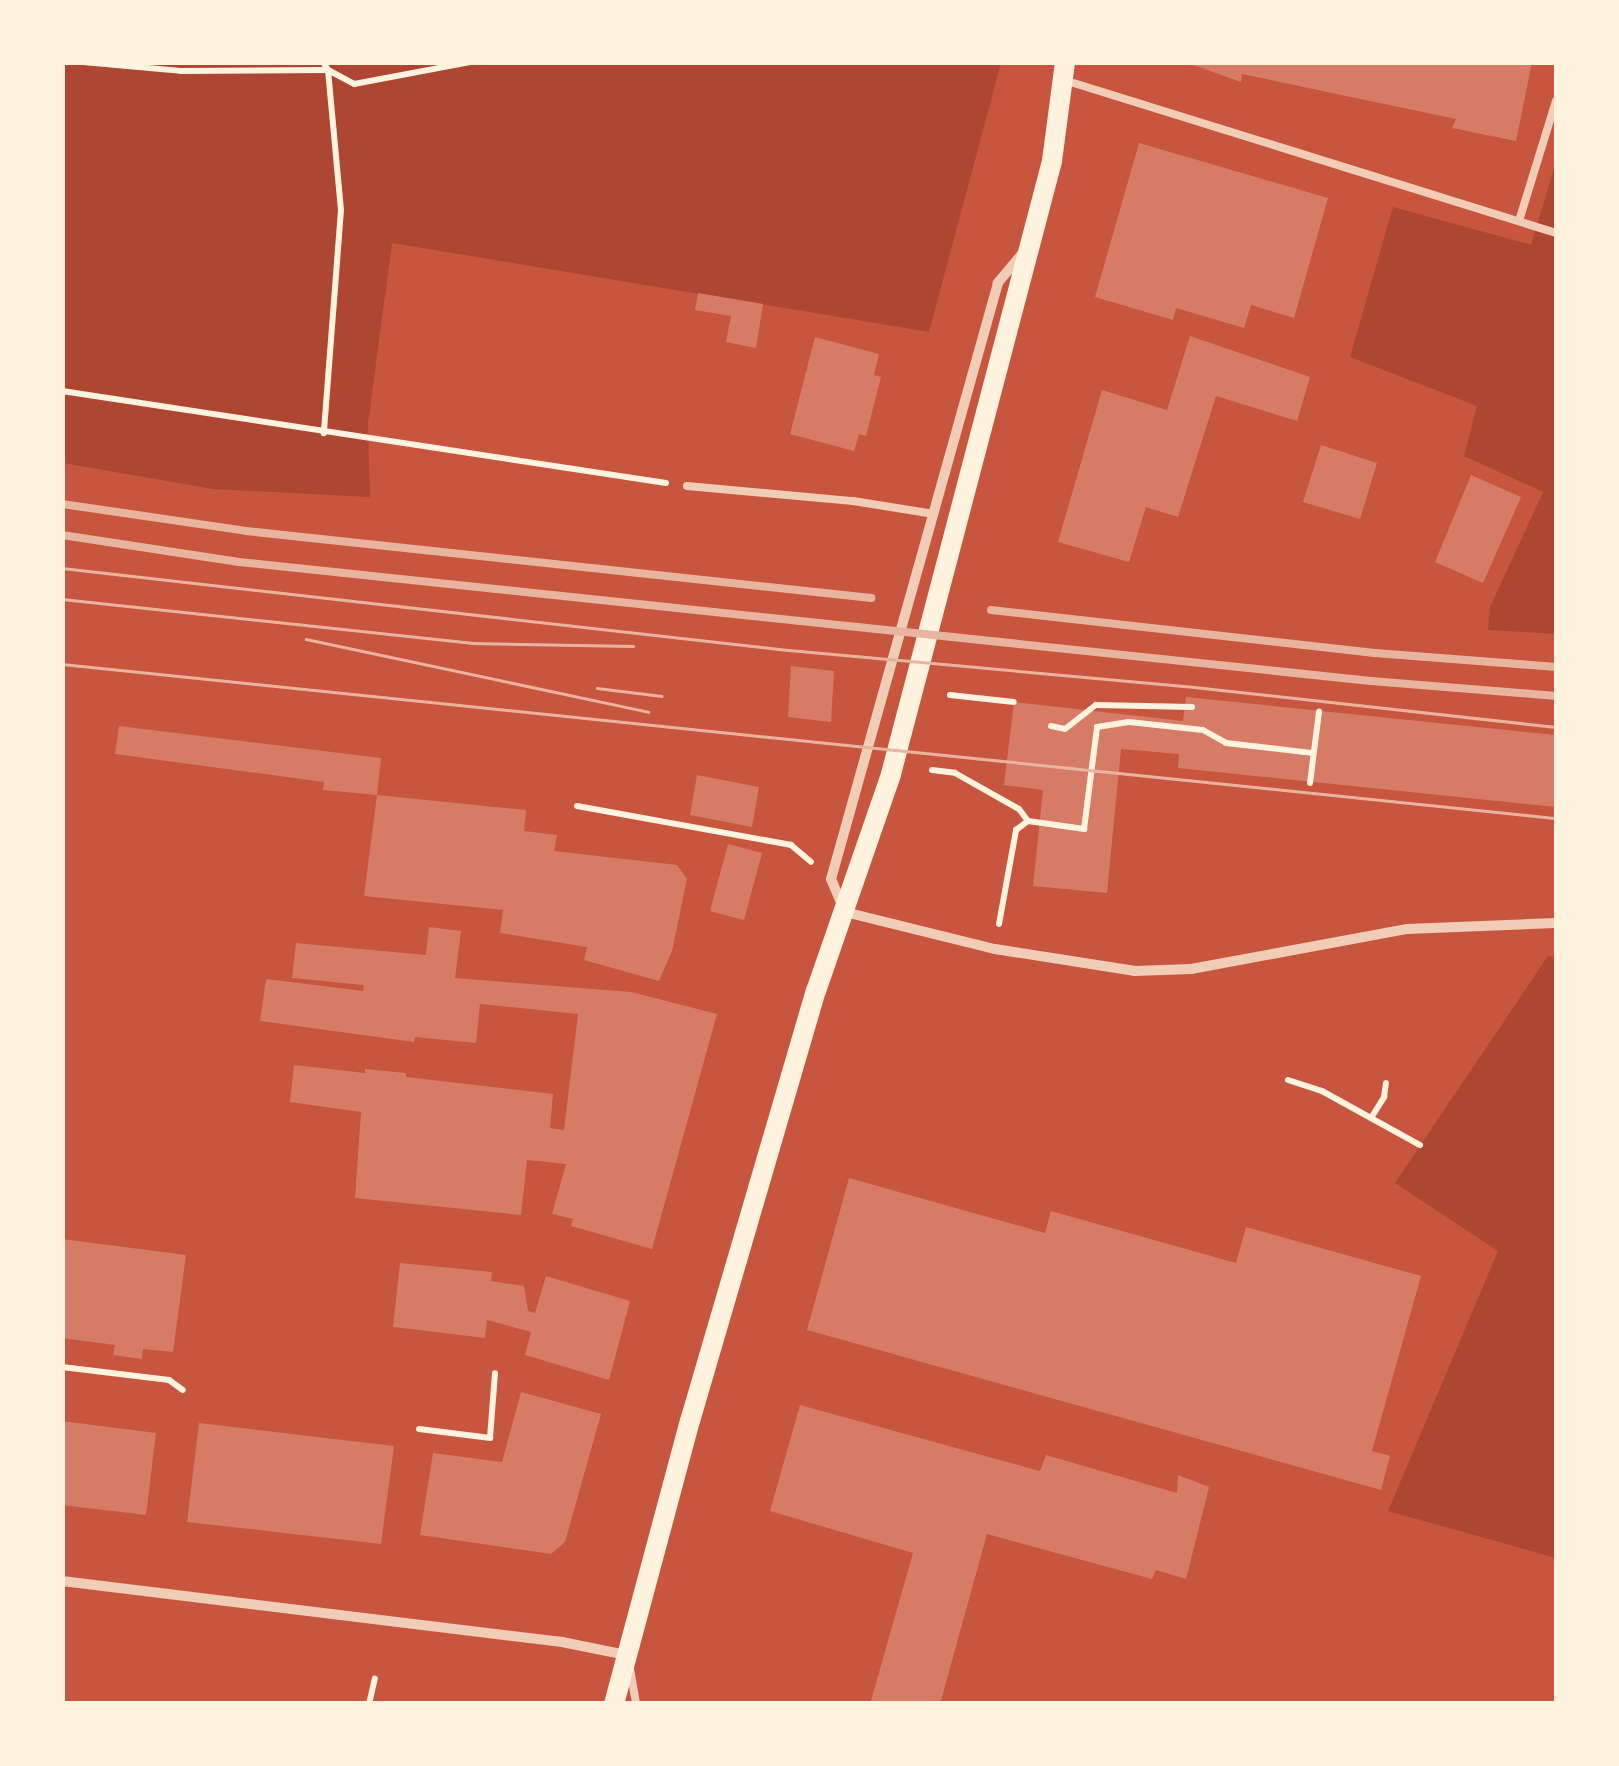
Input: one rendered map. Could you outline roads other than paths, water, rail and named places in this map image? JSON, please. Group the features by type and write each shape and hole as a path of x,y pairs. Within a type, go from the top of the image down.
{"main road":[{"path":"614,1704 690,1421 816,991 891,774 1033,241 1052,162 1064,71"}],"street":[{"path":"1033,241 998,283 831,878 845,912 995,949 1135,971 1191,969 1407,929 1556,923"},
{"path":"62,1581 562,1642 628,1656"}],"lane":[{"path":"1064,71 1556,233"},
{"path":"1519,221 1556,101"},
{"path":"687,486 852,501 934,514"},
{"path":"628,1656 636,1704"}],"tram line":[{"path":"62,568 778,649 1194,687 1556,727"},
{"path":"62,599 471,643 633,646"},
{"path":"306,639 648,712"},
{"path":"62,664 1556,818"},
{"path":"597,688 662,696"}],"railway":[{"path":"62,504 246,531 871,598"},
{"path":"62,535 239,562 1371,681 1556,696"},
{"path":"991,610 1375,653 1556,667"}]}
